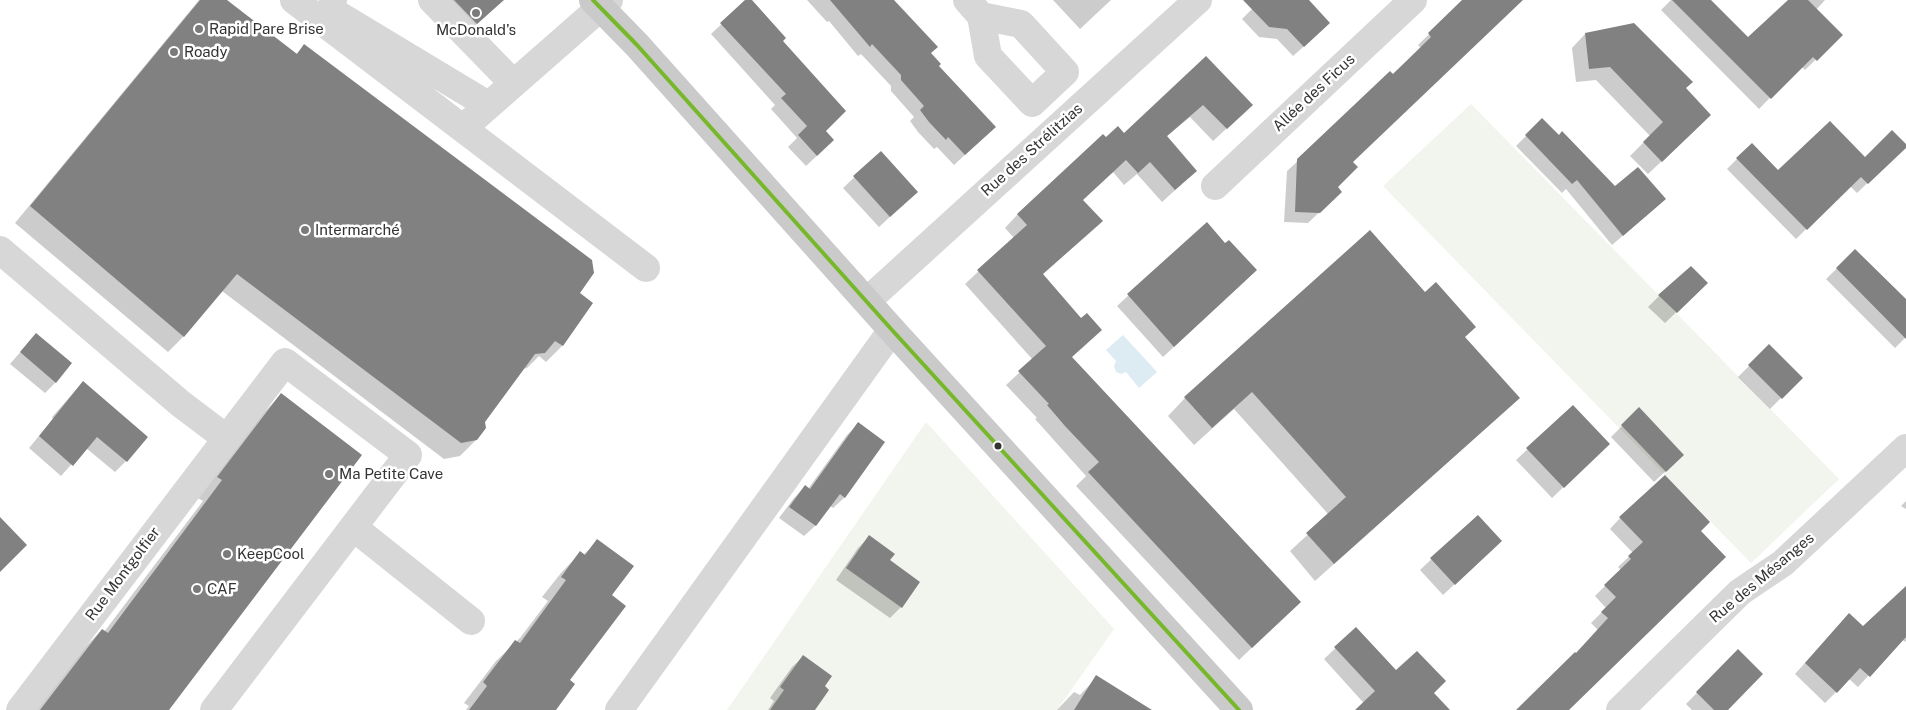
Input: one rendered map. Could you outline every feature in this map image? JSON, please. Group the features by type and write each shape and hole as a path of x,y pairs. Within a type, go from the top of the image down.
{"main road":[{"path":"601,3 892,330 1240,710"}],"street":[{"path":"294,0 646,268"},
{"path":"333,0 332,12 488,105"},
{"path":"432,0 513,83"},
{"name":"Rue des Strélitzias","path":"867,302 1198,0"},
{"name":"Allée des Ficus","path":"1215,186 1413,0"},
{"path":"463,128 601,3"},
{"path":"0,250 181,404 226,438"},
{"path":"619,710 892,330"},
{"name":"Rue Montgolfier","path":"20,710 284,362 408,454 353,527"},
{"name":"Rue des Mésanges","path":"1620,710 1740,592 1783,563 1906,448"},
{"path":"214,710 353,527 471,621"}],"shaded area":[{"path":"1471,104 1839,479 1751,563 1383,186"},
{"path":"1123,335 1157,372 1139,388 1126,372 1121,374 1116,372 1114,366 1116,361 1106,350"},
{"path":"926,422 1114,629 1057,710 727,710"}],"building":[{"name":"Intermarché","path":"200,0 227,0 297,54 304,44 592,260 594,273 580,293 593,303 563,346 555,341 545,353 535,354 485,422 486,428 477,440 461,443 237,274 184,337 30,206"},
{"name":"McDonald's","path":"454,0 504,0 477,24"},
{"path":"745,0 752,0 786,38 783,41 846,111 826,131 834,140 817,156 798,135 807,126 781,98 786,94 720,23"},
{"path":"830,0 894,0 938,47 931,53 941,64 939,66 996,127 965,155 948,137 946,140 929,122 920,110 924,106 901,80 901,75 872,44 870,47"},
{"path":"1243,0 1309,0 1330,23 1304,47 1287,29 1269,27"},
{"path":"1462,0 1523,0 1353,162 1358,167 1338,187 1342,192 1320,213 1295,212 1297,159 1390,71 1393,74 1431,37 1428,33"},
{"path":"1672,0 1711,0 1748,37 1788,0 1808,0 1843,35 1817,61 1813,57 1771,99"},
{"path":"1634,23 1693,82 1686,88 1711,115 1662,162 1643,142 1663,122 1610,67 1589,69 1585,33"},
{"path":"1206,56 1253,105 1227,129 1203,105 1167,136 1197,171 1175,190 1150,162 1138,173 1126,160 1083,200 1103,221 1043,274 1081,318 1087,313 1102,330 1072,357 1301,602 1252,648 1088,472 1099,462 1018,371 1046,346 977,270 1027,225 1017,214 1103,134 1106,137 1118,126 1124,133"},
{"path":"1542,118 1559,135 1562,131 1615,186 1638,167 1666,199 1623,236 1577,180 1572,184 1525,135"},
{"path":"1830,121 1865,157 1892,130 1906,144 1906,148 1868,184 1861,177 1807,230 1736,158 1752,143 1778,170"},
{"path":"881,151 918,192 890,217 853,176"},
{"path":"1207,222 1225,243 1229,240 1257,270 1174,347 1127,294"},
{"path":"1370,230 1425,292 1436,282 1476,327 1465,337 1520,398 1334,564 1306,533 1346,497 1252,392 1212,428 1184,397"},
{"path":"1855,249 1906,299 1906,339 1836,268"},
{"path":"1691,266 1708,283 1677,313 1658,295"},
{"path":"36,333 72,363 56,383 20,352"},
{"path":"1769,344 1803,378 1782,399 1748,365"},
{"path":"83,381 148,437 127,462 97,437 73,466 39,436"},
{"name":"KeepCool","path":"281,393 362,455 169,710 40,710 102,629 108,633 222,480 217,477"},
{"path":"1573,405 1610,444 1564,488 1526,448"},
{"path":"1639,407 1684,455 1666,472 1621,425"},
{"path":"858,422 885,442 845,498 840,494 816,526 789,507 805,485 810,489"},
{"path":"1665,475 1710,522 1701,531 1726,557 1569,710 1516,710 1576,653 1608,618 1601,612 1616,597 1604,585 1631,559 1628,556 1643,542 1619,517"},
{"path":"1478,515 1502,541 1455,585 1430,558"},
{"path":"0,517 27,545 0,572"},
{"path":"869,535 895,554 890,560 920,582 902,608 846,568"},
{"path":"597,539 634,566 612,595 626,606 570,680 575,684 556,710 469,710 487,686 483,682 515,640 520,643 566,580 561,577 580,551 585,555"},
{"path":"1906,586 1906,637 1870,677 1860,668 1837,693 1805,663 1849,613 1863,626"},
{"path":"1356,627 1396,670 1417,651 1446,681 1434,693 1450,710 1355,710 1375,691 1334,647"},
{"path":"1738,649 1763,674 1728,710 1714,710 1696,692"},
{"path":"803,655 832,676 825,686 829,690 815,710 770,710 784,690 780,687"},
{"path":"1096,675 1152,710 1074,710"}],"transit line":[{"path":"593,0 637,45 892,330 1239,710"}],"place":[{"name":"McDonald's","path":"476,13"},
{"name":"Rapid Pare Brise","path":"199,29"},
{"name":"Roady","path":"174,52"},
{"name":"Intermarché","path":"305,230"},
{"name":"Ma Petite Cave","path":"329,474"},
{"name":"KeepCool","path":"227,554"},
{"name":"CAF","path":"197,589"}]}
